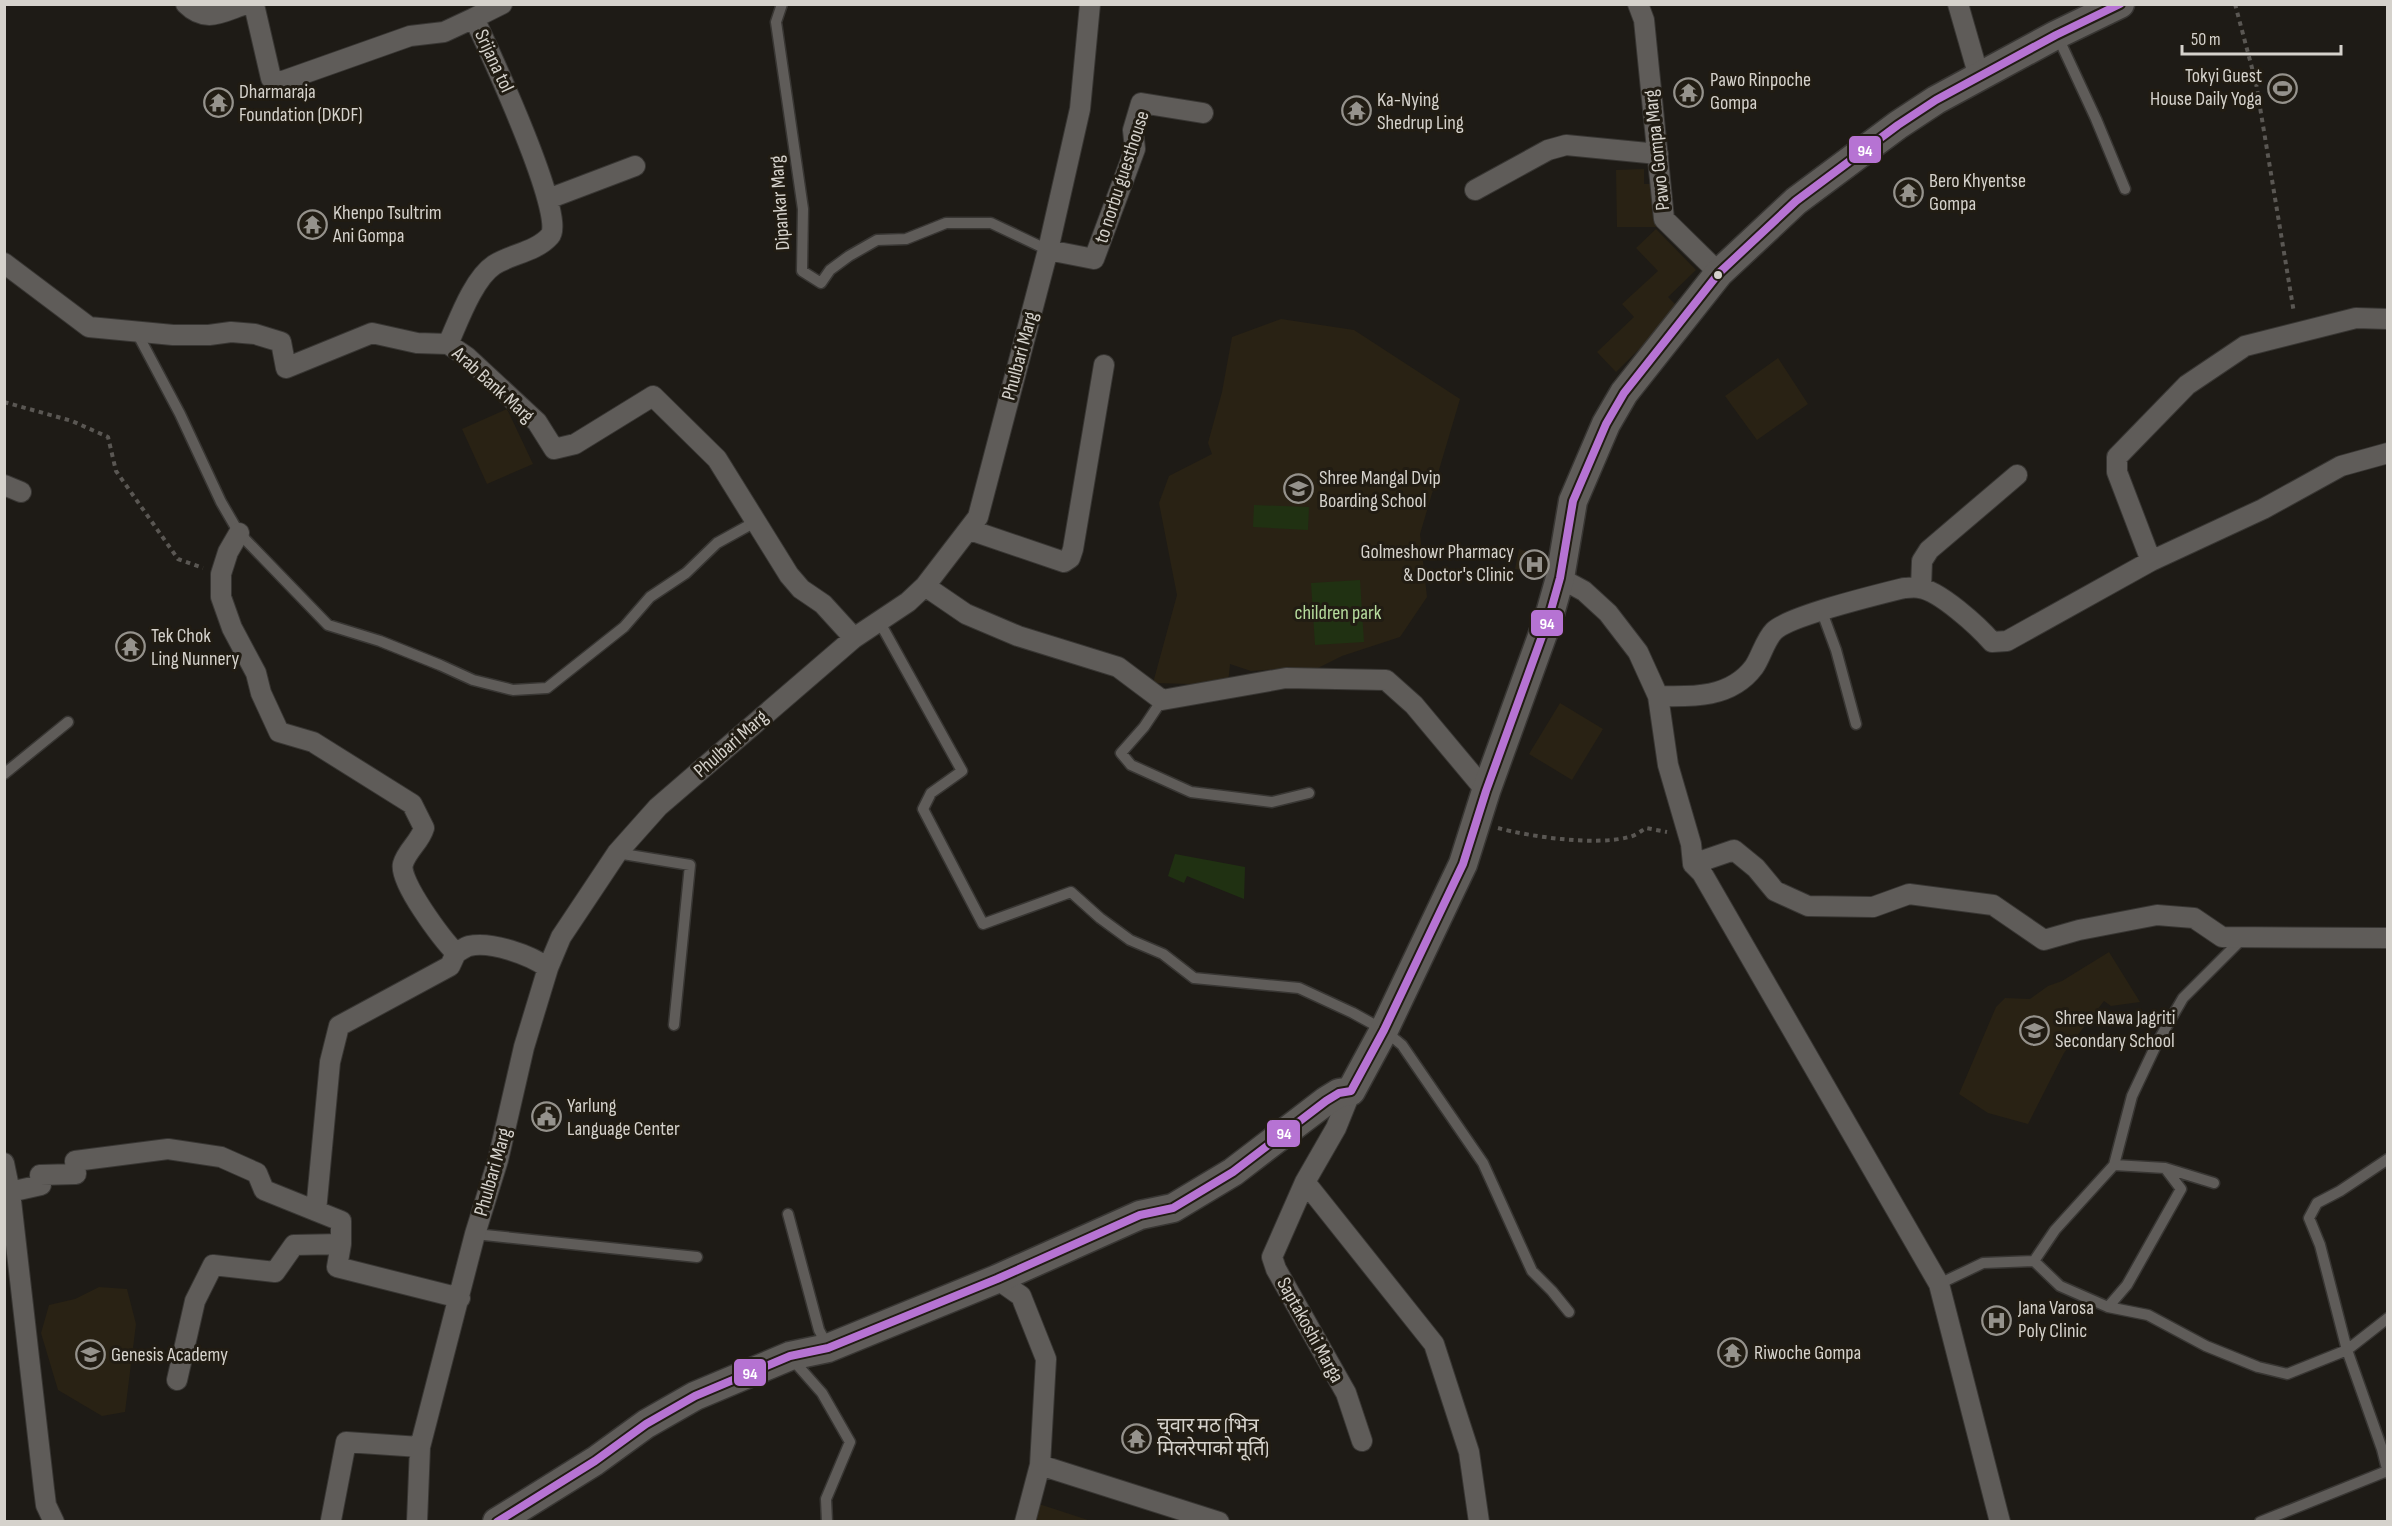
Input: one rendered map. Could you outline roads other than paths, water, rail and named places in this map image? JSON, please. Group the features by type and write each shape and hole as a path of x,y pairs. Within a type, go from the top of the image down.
{"main road":[{"path":"497,1521 595,1461 646,1424 685,1402 790,1356 828,1347 997,1279 1140,1215 1173,1208 1233,1172 1326,1101 1339,1093 1351,1091 1384,1030 1463,864 1486,791 1549,617 1560,578 1573,501 1606,424 1624,393 1719,273 1796,201 1898,125 1936,100 2056,35 2120,4"}],"street":[{"name":"Srijana tol","path":"186,4 194,12 205,17 247,4 255,9 271,78 280,82 410,36 444,32 474,18 515,106 548,199 554,228 552,235 538,245 494,265 483,276 447,344"},
{"path":"474,18 502,4"},
{"name":"Phulbari Marg","path":"417,1521 420,1447 475,1234 498,1160 524,1047 548,968 561,937 617,853 658,807 854,638 908,602 925,586 978,517 1048,250 1080,109 1090,4"},
{"name":"Pawo Gompa Marg","path":"1638,4 1644,20 1664,219 1719,273"},
{"path":"1958,4 1979,77"},
{"name":"to norbu guesthouse","path":"1048,250 1094,259 1135,149 1133,130 1141,103 1203,113"},
{"path":"1475,190 1548,150 1566,146 1658,154"},
{"path":"548,199 635,166"},
{"name":"Arab Bank Marg","path":"4,263 89,327 173,335 231,332 255,334 281,342 286,368 372,333 417,343 447,344 466,357 537,422 554,449 575,444 653,396 717,459 789,575 801,589 823,604 854,638"},
{"path":"2151,561 2117,472 2117,457 2187,385 2245,346 2356,318 2388,319"},
{"path":"969,530 1064,562 1070,558 1104,365"},
{"path":"1658,696 1696,697 1729,690 1753,668 1774,631 1802,618 1882,593 1921,588 1938,596 1978,626 1992,642 2007,641 2151,561 2263,509 2341,466 2388,453"},
{"path":"1921,588 1922,561 1929,550 2017,475"},
{"path":"240,533 228,552 221,574 221,597 232,628 256,673 261,693 279,732 313,742 412,804 424,828 422,836 403,864 402,875 410,892 446,943 456,953"},
{"path":"1560,578 1584,591 1608,613 1638,652 1658,696 1668,765 1690,841 1693,864 1708,883 1939,1284 1995,1520"},
{"path":"925,586 966,614 997,628 1118,667 1162,700 1286,678 1386,680 1414,705 1486,791"},
{"path":"1693,864 1734,850 1755,868 1775,891 1808,906 1873,907 1909,894 1994,905 2044,940 2079,930 2157,915 2194,918 2222,937 2388,938"},
{"path":"316,1211 330,1062 339,1026 450,966 456,953 469,946 497,947 538,961 548,968"},
{"name":"Saptakoshi Marga","path":"1351,1091 1336,1128 1305,1182 1272,1257 1276,1269 1346,1393 1362,1441"},
{"path":"10,1192 41,1185 40,1175 76,1174 75,1161 168,1149 221,1157 258,1173 264,1190 340,1221 341,1244 337,1267 460,1298"},
{"path":"4,1163 10,1192 46,1505 54,1521"},
{"path":"1305,1182 1434,1344 1469,1452 1479,1521"},
{"path":"177,1380 195,1301 213,1265 275,1272 294,1245 341,1244"},
{"path":"997,1279 1021,1296 1046,1359 1040,1465 1024,1521"},
{"path":"332,1520 346,1442 420,1447"},
{"path":"1040,1465 1219,1521"}],"lane":[{"name":"Dipankar Marg","path":"782,4 776,22 803,209 802,272 820,284 830,270 877,240 906,239 946,223 991,223 1048,250"},
{"path":"2056,35 2096,119 2125,189"},
{"path":"135,331 180,414 221,502 240,533 328,625 380,641 472,680 513,690 547,688 624,627 650,597 686,573 717,543 755,522"},
{"path":"1822,612 1836,650 1856,723"},
{"path":"879,621 962,771 931,792 923,809 983,924 1071,892 1130,940 1163,954 1194,978 1299,988 1384,1030 1402,1045 1483,1163 1532,1271 1569,1312"},
{"path":"1162,700 1144,727 1120,753 1131,765 1191,792 1272,802 1309,793"},
{"path":"4,774 68,722"},
{"path":"617,853 690,865 674,1025"},
{"path":"2034,1261 2055,1230 2114,1165 2132,1096 2157,1043 2183,998 2244,937"},
{"path":"2260,1521 2387,1472 2382,1449 2347,1350 2320,1245 2309,1218 2318,1203 2388,1159"},
{"path":"2114,1165 2164,1168 2214,1183"},
{"path":"2108,1307 2127,1285 2181,1189 2164,1168"},
{"path":"788,1214 819,1330 828,1347"},
{"path":"475,1234 697,1257"},
{"path":"1939,1284 1983,1263 2034,1261 2060,1286 2108,1307 2148,1315 2206,1346 2258,1367 2287,1374 2347,1350 2388,1318"},
{"path":"790,1356 822,1393 850,1443 826,1499 826,1521"}],"place":[{"name":"Tokyi Guest House Daily Yoga","path":"2283,88"},
{"name":"Pawo Rinpoche Gompa","path":"1689,92"},
{"name":"Dharmaraja Foundation (DKDF)","path":"218,103"},
{"name":"Ka-Nying Shedrup Ling","path":"1356,111"},
{"name":"Bero Khyentse Gompa","path":"1908,193"},
{"name":"Khenpo Tsultrim Ani Gompa","path":"312,224"},
{"name":"Shree Mangal Dvip Boarding School","path":"1298,489"},
{"name":"Golmeshowr Pharmacy & Doctor's Clinic","path":"1535,564"},
{"name":"Tek Chok Ling Nunnery","path":"130,647"},
{"name":"Shree Nawa Jagriti Secondary School","path":"2034,1030"},
{"name":"Yarlung Language Center","path":"546,1117"},
{"name":"Jana Varosa Poly Clinic","path":"1997,1320"},
{"name":"Riwoche Gompa","path":"1733,1353"},
{"name":"Genesis Academy","path":"90,1355"},
{"name":"चुवार मठ (भित्र मिलरेपाको मूर्ति)","path":"1136,1438"}],"park label":[{"name":"children park","path":"1338,613"}]}
